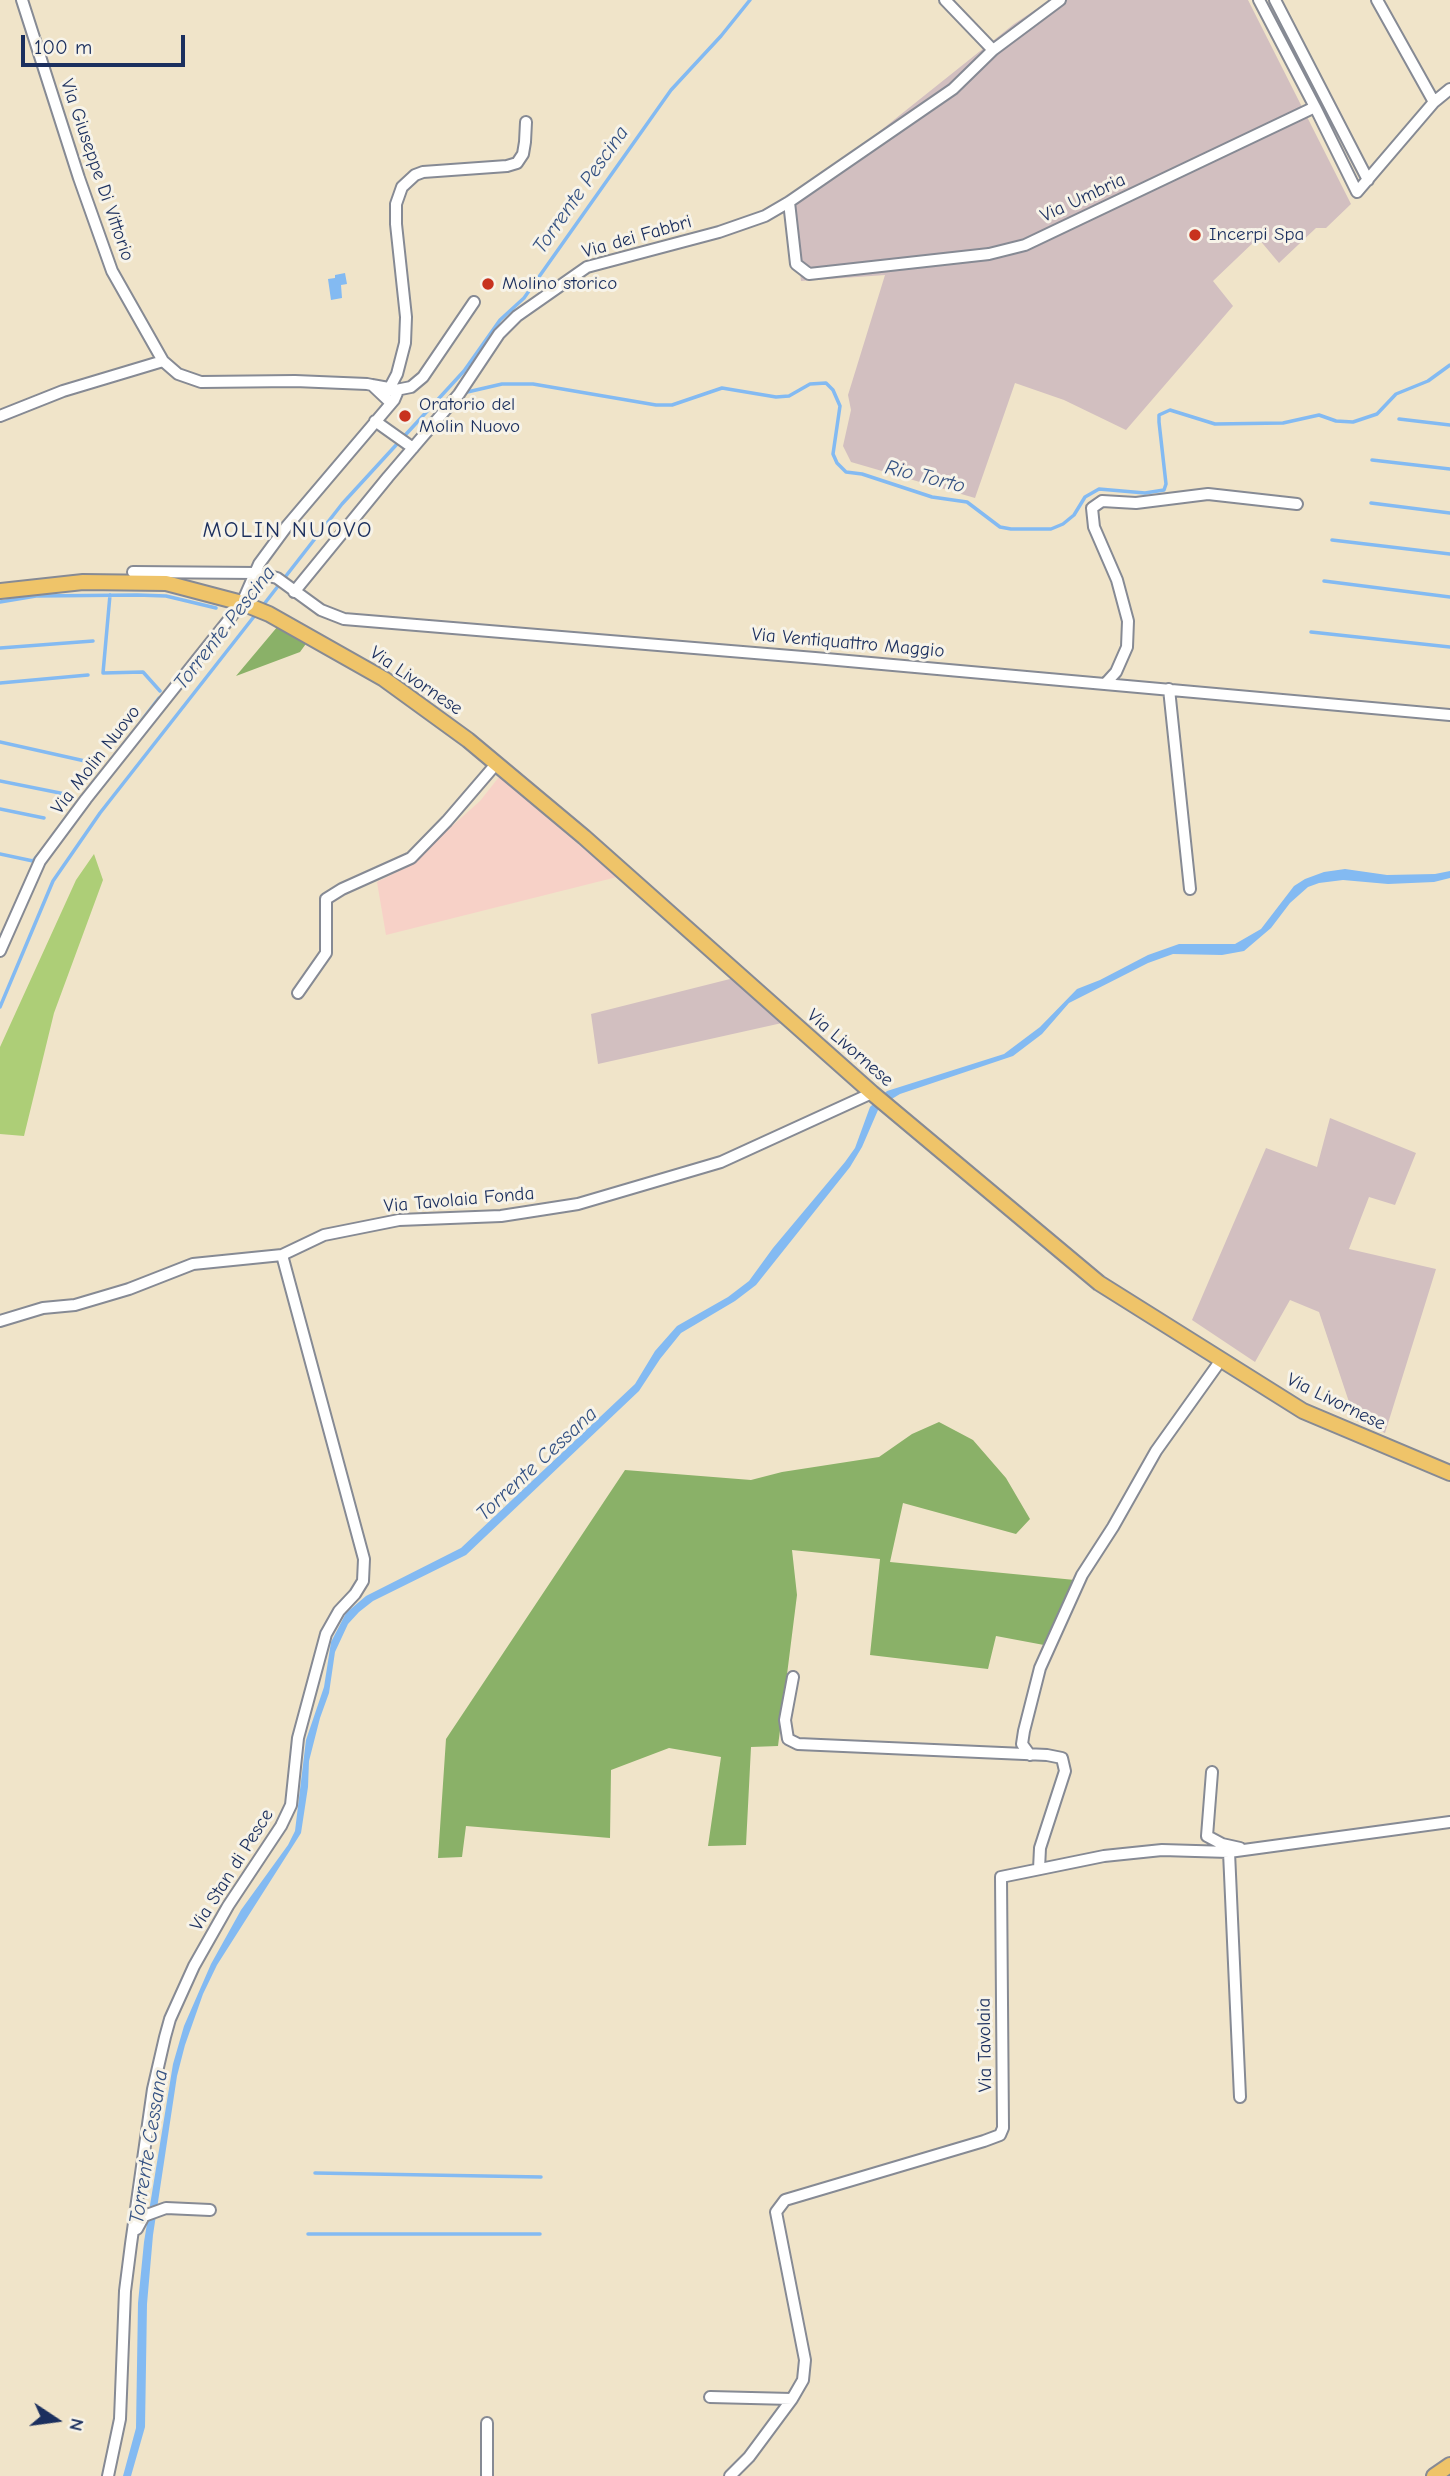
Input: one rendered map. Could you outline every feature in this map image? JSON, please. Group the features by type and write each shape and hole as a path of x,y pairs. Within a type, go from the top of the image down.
{"main road":[{"name":"Via Livornese","path":"0,591 83,582 166,583 248,605 269,614 384,679 468,740 584,837 892,1110 1099,1283 1303,1411 1450,1473"},
{"path":"1434,2476 1450,2465"}],"street":[{"name":"Via Giuseppe Di Vittorio","path":"22,0 112,271 163,361 178,374 201,382 370,384 390,395"},
{"path":"945,0 993,50"},
{"name":"Via dei Fabbri","path":"291,589 411,446 459,394 499,334 517,316 587,267 719,232 765,216 953,89 993,50 1060,0"},
{"path":"1259,0 1357,192 1434,103 1450,89"},
{"path":"1275,0 1368,180"},
{"path":"1377,0 1434,103"},
{"name":"Via Umbria","path":"789,202 796,264 809,274 989,254 1025,245 1315,107"},
{"path":"390,395 405,343 406,317 396,223 397,204 402,187 415,175 423,172 517,163 523,154 526,122"},
{"path":"390,395 411,387 423,377 474,302"},
{"path":"0,416 63,391 163,361"},
{"name":"Via Molin Nuovo","path":"0,951 40,861 86,799 248,605 256,573 270,549 375,421 390,395"},
{"path":"375,421 411,446"},
{"path":"1106,683 1116,673 1126,647 1128,621 1117,580 1094,527 1092,508 1102,501 1136,503 1208,494 1297,504"},
{"name":"Via Ventiquattro Maggio","path":"133,572 256,573 277,578 321,610 344,619 1106,683 1450,715"},
{"path":"1169,689 1190,890"},
{"path":"298,993 326,953 326,899 342,888 411,858 496,764"},
{"name":"Via Tavolaia Fonda","path":"0,1321 43,1308 75,1306 193,1264 282,1255 324,1235 399,1220 501,1216 578,1204 721,1162 874,1094"},
{"name":"Via Stan di Pesce","path":"108,2476 120,2420 125,2291 131,2244 153,2088 170,2019 194,1966 291,1805 299,1738 326,1634 339,1611 363,1581 364,1559 282,1255"},
{"path":"1030,1755 1023,1744 1024,1731 1040,1668 1082,1575 1156,1451 1220,1360"},
{"path":"793,1677 785,1720 788,1739 798,1744 1055,1756 1062,1759 1065,1765 1040,1848 1039,1869"},
{"path":"1212,1772 1207,1836 1223,1844 1248,1849"},
{"name":"Via Tavolaia","path":"730,2476 749,2457 803,2380 806,2360 776,2212 785,2200 1000,2134 1003,2128 1001,1877 1104,1856 1162,1850 1229,1852 1450,1822"},
{"path":"1229,1852 1240,2097"},
{"path":"131,2244 140,2221 146,2214 166,2208 210,2210"},
{"path":"710,2397 792,2399"},
{"path":"487,2476 488,2423"}],"shaded area":[{"path":"1050,0 1248,0 1351,204 1326,228 1316,228 1279,263 1258,238 1213,281 1233,306 1126,430 1064,400 1015,383 975,498 851,462 843,446 851,410 848,395 885,275 801,281 791,195 875,135 1014,24"},
{"path":"499,777 617,877 386,935 377,882 405,868 480,801"},
{"path":"734,978 782,1023 598,1064 591,1014"},
{"path":"1330,1118 1416,1153 1395,1205 1369,1197 1349,1249 1436,1269 1385,1433 1355,1420 1319,1312 1290,1300 1255,1362 1192,1320 1266,1148 1317,1167"}],"green space":[{"path":"278,626 308,641 300,652 236,676"},
{"path":"94,854 103,880 54,1013 24,1136 0,1134 0,1047 76,880"},
{"path":"939,1422 973,1440 1006,1478 1030,1519 1016,1534 903,1503 890,1562 1075,1580 1044,1645 996,1636 988,1669 870,1655 880,1559 792,1550 797,1595 778,1746 751,1747 746,1845 708,1846 721,1757 669,1748 611,1770 610,1838 466,1826 462,1857 438,1858 446,1739 625,1470 751,1480 782,1472 879,1457 912,1434"}],"water":[{"path":"345,273 347,284 341,285 342,298 331,300 328,279"},
{"path":"1345,869 1387,875 1450,871 1450,878 1434,882 1388,884 1343,880 1308,887 1290,903 1271,928 1244,951 1222,955 1173,954 1148,963 1069,1003 1042,1034 1013,1056 900,1094 890,1100 878,1110 850,1167 756,1285 735,1301 681,1333 639,1391 466,1555 373,1601 348,1624 335,1652 329,1693 309,1761 301,1833 217,1965 203,1994 185,2045 177,2076 153,2235 147,2304 145,2427 131,2476 123,2476 136,2428 138,2303 144,2242 173,2064 184,2026 211,1964 241,1910 288,1845 295,1831 306,1740 324,1687 331,1642 346,1613 366,1596 461,1548 635,1384 655,1351 677,1326 728,1297 749,1281 845,1162 855,1148 870,1107 887,1091 1004,1054 1040,1027 1077,989 1148,955 1179,944 1235,944 1261,929 1294,886 1324,872"}],"waterway":[{"name":"Torrente Pescina","path":"261,608 342,504 464,371 500,320 524,298 671,90 750,0"},
{"name":"Rio Torto","path":"463,393 502,384 533,384 656,405 672,405 722,388 776,397 789,396 810,384 826,383 833,390 840,406 833,454 846,472 862,474 932,497 967,502 1000,527 1051,529 1074,515 1085,497 1099,489 1145,493 1164,490 1166,484 1159,415 1170,410 1215,424 1283,423 1319,415 1336,421 1353,422 1377,414 1396,394 1428,381 1450,365"},
{"path":"1399,419 1450,425"},
{"path":"1372,460 1450,469"},
{"path":"1371,503 1450,513"},
{"path":"1332,540 1450,554"},
{"path":"1324,581 1450,597"},
{"path":"110,595 103,673 143,672 160,691"},
{"path":"0,602 36,596 137,595 166,596 216,608"},
{"name":"Torrente Pescina","path":"0,1007 53,881 100,813 256,614"},
{"path":"1311,632 1450,647"},
{"path":"0,648 93,641"},
{"path":"0,683 88,675"},
{"path":"142,720 159,698"},
{"path":"0,742 85,761"},
{"path":"0,781 65,794"},
{"path":"0,809 44,818"},
{"path":"0,854 33,861 39,854"},
{"path":"315,2173 541,2177"},
{"path":"308,2234 540,2234"}],"place":[{"name":"Incerpi Spa","path":"1195,235"},
{"name":"Molino storico","path":"488,284"},
{"name":"Oratorio del Molin Nuovo","path":"405,416"}],"district":[{"name":"MOLIN NUOVO","path":"288,530"}],"water label":[{"name":"Torrente Cessana","path":"537,1464"},
{"name":"Torrente Cessana","path":"149,2147"}]}
